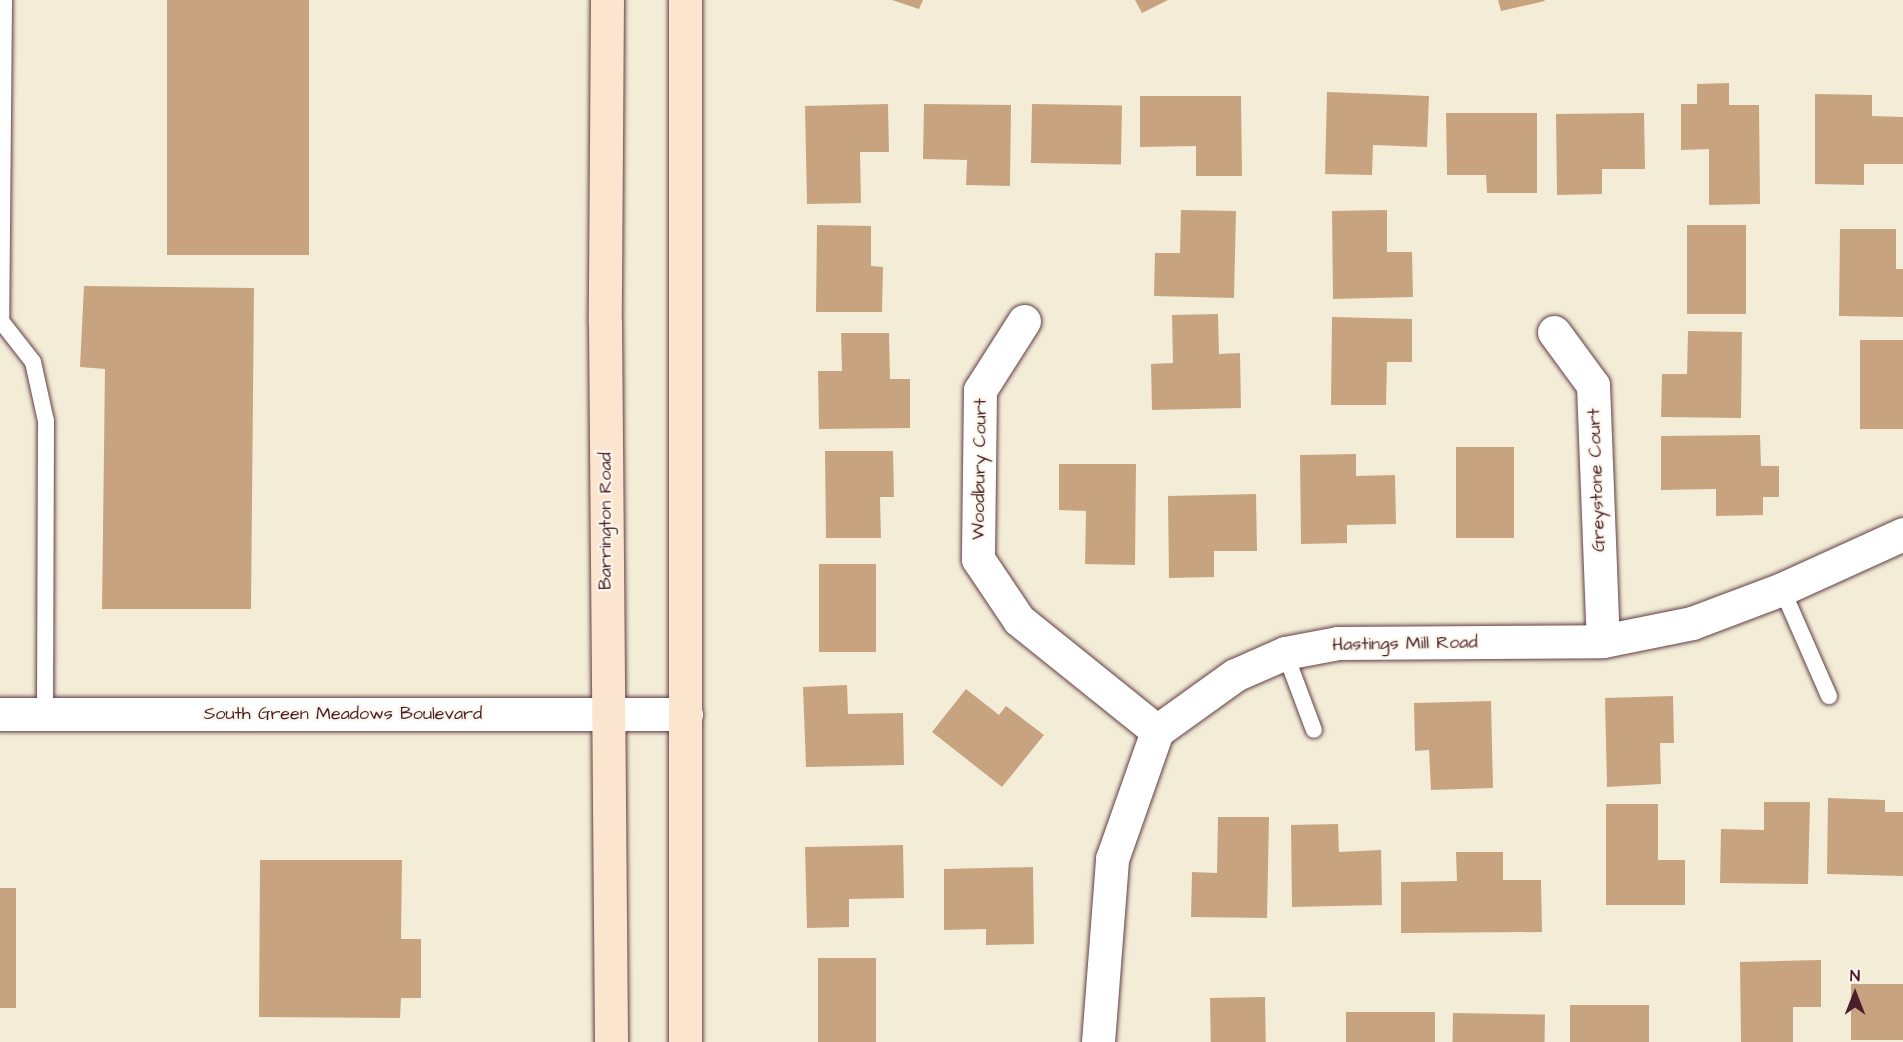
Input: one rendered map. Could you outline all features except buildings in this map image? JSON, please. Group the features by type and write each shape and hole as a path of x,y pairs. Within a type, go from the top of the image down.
{"main road":[{"name":"Barrington Road","path":"607,0 610,1042"},
{"path":"685,0 685,1042"}],"street":[{"name":"Woodbury Court","path":"1024,321 980,390 978,559 1019,620 1157,731"},
{"name":"Greystone Court","path":"1554,332 1593,385 1603,641"},
{"name":"Hastings Mill Road","path":"1157,731 1235,675 1285,653 1338,643 1603,641 1692,623 1782,589 1903,534"},
{"name":"South Green Meadows Boulevard","path":"0,714 686,714"},
{"path":"1098,1042 1112,859 1157,731"}],"lane":[{"path":"4,0 1,321 33,362 46,421 45,714"},
{"path":"1782,589 1828,696"},
{"path":"1285,653 1314,730"}]}
